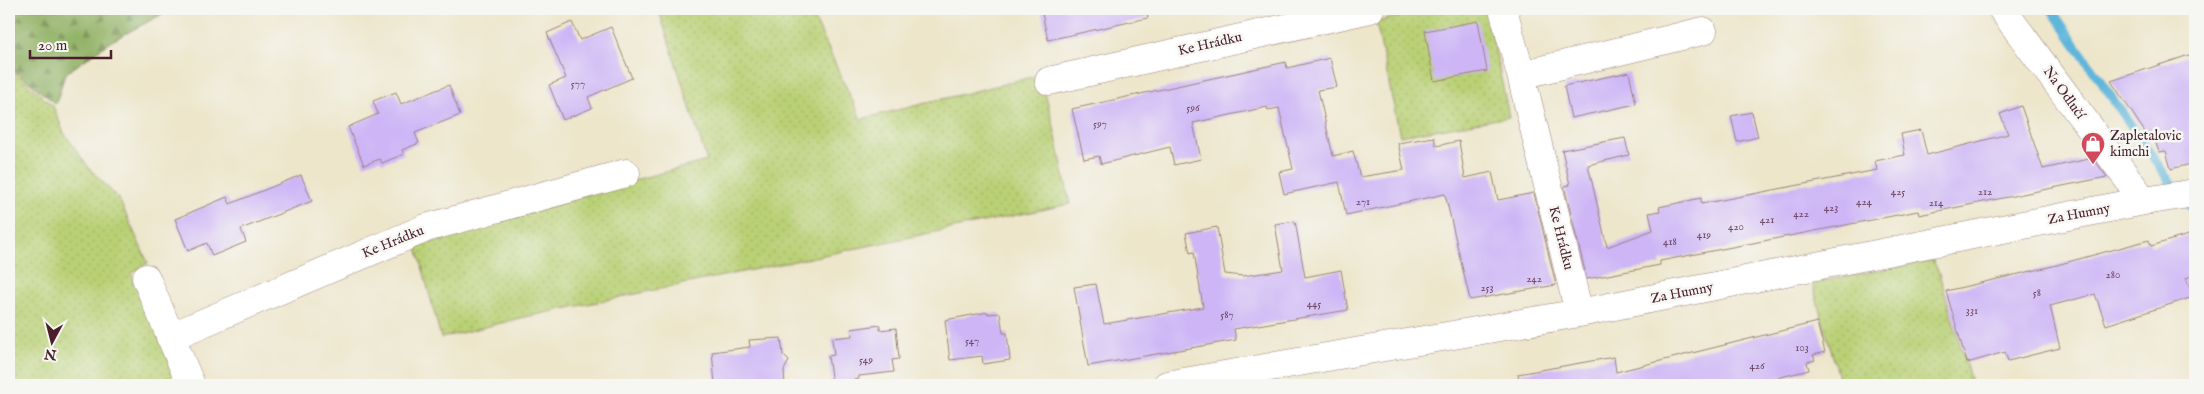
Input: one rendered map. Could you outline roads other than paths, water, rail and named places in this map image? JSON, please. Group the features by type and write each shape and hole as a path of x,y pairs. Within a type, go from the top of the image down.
{"street":[{"name":"Ke Hrádku","path":"1049,81 1370,9"},
{"name":"Ke Hrádku","path":"1503,9 1579,313"},
{"name":"Na Odlučí","path":"2002,9 2144,201"},
{"path":"1521,75 1703,31"},
{"name":"Ke Hrádku","path":"170,337 426,228 626,173"},
{"name":"Za Humny","path":"1167,385 1579,313 2144,201 2185,195"},
{"path":"146,278 190,385"}],"waterway":[{"path":"2051,9 2174,188 2195,211"}],"place":[{"name":"Zapletalovic kimchi","path":"2093,165"}]}
